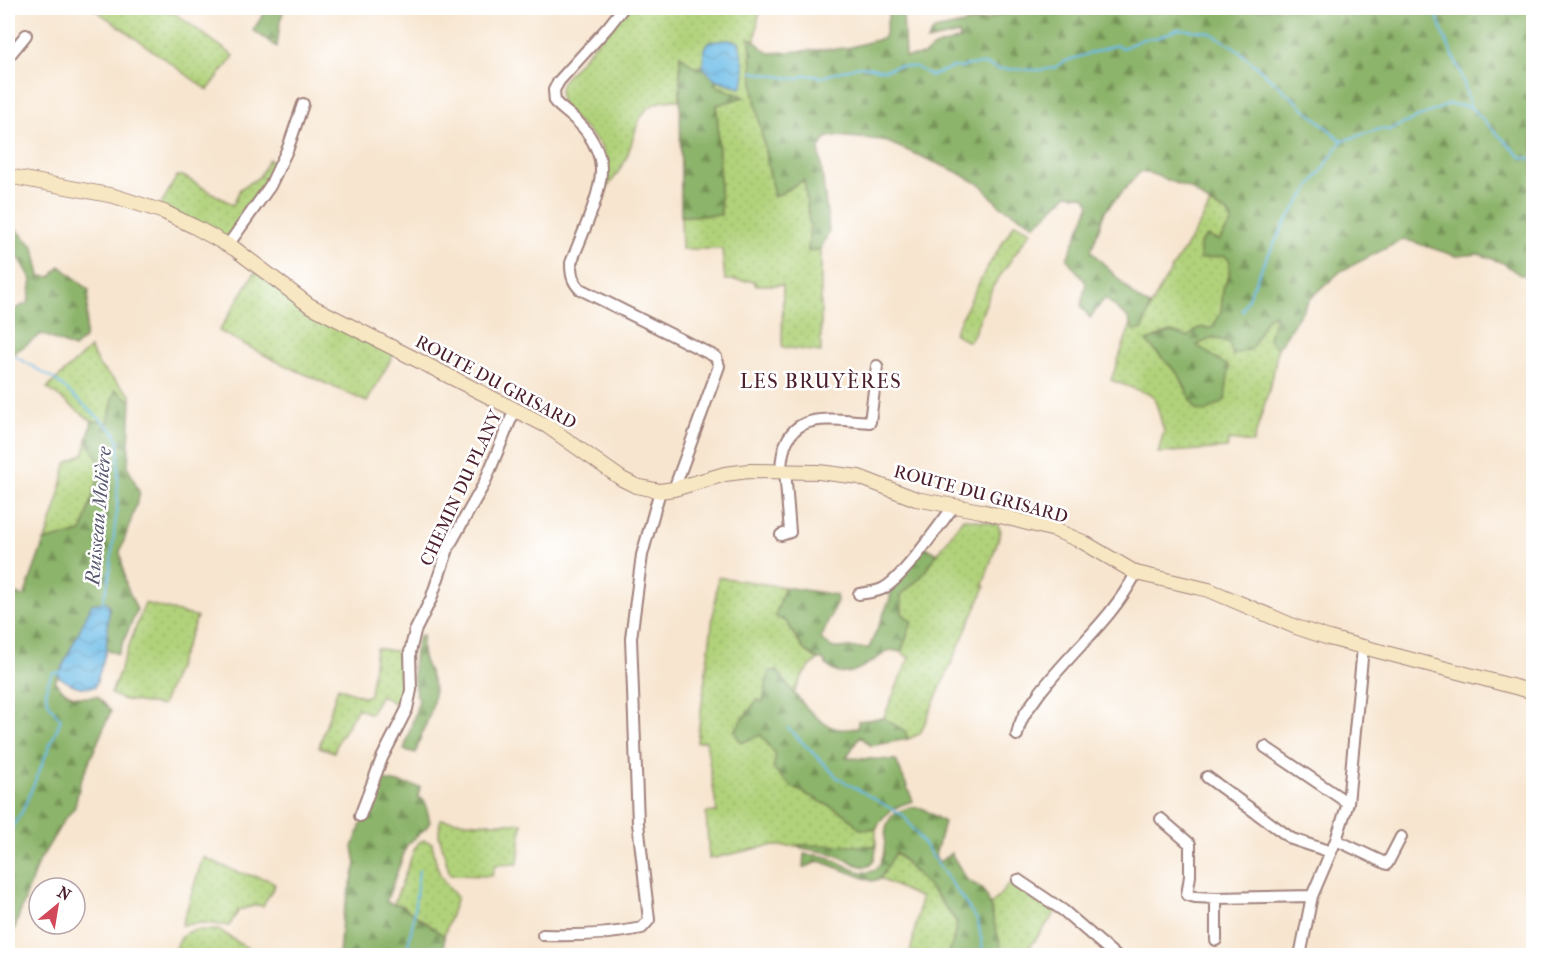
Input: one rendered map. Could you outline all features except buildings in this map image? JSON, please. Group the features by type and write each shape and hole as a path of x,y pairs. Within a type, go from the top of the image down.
{"street":[{"path":"623,8 559,81 554,90 555,102 578,122 595,145 602,171 597,193 571,263 571,275 574,283 580,289 716,357 719,366 674,489"},
{"path":"8,57 26,35"},
{"path":"228,245 270,186 288,148 303,104"},
{"name":"ROUTE DU GRISARD","path":"8,176 114,196 174,217 228,245 309,305 561,434 622,479 636,486 660,491 737,472 783,470 859,477 916,499 1004,516 1069,535 1136,573 1209,590 1296,627 1363,648 1533,692"},
{"path":"782,535 790,532 781,458 786,440 804,422 821,418 870,423 877,366"},
{"name":"CHEMIN DU PLANY","path":"360,816 382,758 407,709 411,690 410,652 415,631 431,599 449,546 484,484 515,410"},
{"path":"543,935 604,934 642,928 649,920 638,823 631,638 642,555 660,491"},
{"path":"859,594 878,591 890,584 919,552 954,506"},
{"path":"1017,735 1020,722 1056,671 1126,593 1136,573"},
{"path":"1300,956 1312,896 1336,840 1348,803 1363,648"},
{"path":"1264,747 1348,803"},
{"path":"1208,777 1292,839 1331,852"},
{"path":"1161,819 1190,844 1190,876 1187,894 1195,897 1312,896"},
{"path":"1336,840 1387,864 1401,837"},
{"path":"1018,880 1064,911 1116,956"},
{"path":"1216,897 1216,940"}],"green space":[{"path":"93,8 167,8 234,56 208,90"},
{"path":"268,8 284,8 277,47 253,30"},
{"path":"626,8 758,8 755,40 750,39 754,94 774,196 804,180 810,227 808,251 821,249 821,352 782,347 783,285 755,285 755,281 725,280 722,249 682,249 681,216 721,215 717,105 744,97 717,86 715,79 741,88 704,49 703,67 694,67 680,55 680,100 654,104 647,110 637,126 624,163 605,190 603,188 605,159 602,148 562,104 560,94 562,82"},
{"path":"890,8 932,8 903,14 905,57 924,55 934,47 960,39 959,34 927,41 934,30 989,19 1017,8 1533,8 1533,275 1520,275 1503,263 1479,254 1456,256 1404,239 1341,271 1309,300 1278,348 1269,340 1275,314 1267,318 1251,349 1233,355 1229,343 1214,337 1197,345 1229,367 1225,400 1206,412 1196,410 1179,375 1146,341 1171,332 1188,337 1199,328 1212,328 1221,313 1223,289 1229,276 1230,261 1225,256 1200,259 1200,243 1207,236 1219,241 1232,222 1228,213 1210,204 1191,189 1152,174 1140,172 1105,211 1091,251 1138,299 1150,306 1143,329 1134,331 1128,318 1105,298 1090,318 1081,306 1086,283 1067,259 1090,204 1085,196 1068,194 1035,225 999,205 981,185 883,140 837,136 828,137 819,147 829,231 821,249 808,251 810,227 804,180 774,197 754,94 750,38 769,53 847,48 884,38"},
{"path":"680,55 694,67 703,67 715,79 717,86 744,97 717,105 721,215 681,216"},
{"path":"269,159 277,167 250,210 226,239 160,206 177,176 183,176 233,205 240,189 259,177"},
{"path":"1210,204 1228,213 1232,222 1219,241 1225,256 1230,261 1229,276 1223,289 1221,313 1212,329 1199,328 1188,337 1171,332 1146,341 1179,375 1196,410 1197,345 1214,337 1251,349 1267,317 1276,314 1269,340 1278,348 1272,380 1253,443 1229,440 1227,448 1158,453 1164,431 1154,396 1111,380 1131,324 1135,331 1143,328 1165,280"},
{"path":"1015,223 1031,231 993,286 973,336 968,342 954,333 986,269"},
{"path":"15,228 34,247 40,276 51,277 60,266 89,290 85,338 74,348 42,334 8,357 8,312 28,303 32,280 20,259 8,258 8,232"},
{"path":"255,272 305,306 395,352 367,402 276,361 219,331"},
{"path":"90,348 99,366 131,395 131,401 116,390 108,422 92,421 47,388"},
{"path":"115,390 131,401 128,467 140,494 120,552 126,585 137,610 118,654 106,650 109,605 92,605 55,682 64,691 74,696 97,696 111,711 80,783 75,807 64,820 37,865 33,876 27,876 27,893 13,933 8,930 8,591 24,597 44,541 82,532 102,466 87,440 92,421 108,422"},
{"path":"87,440 102,466 82,532 45,541 59,497 66,463 84,454"},
{"path":"963,518 997,524 1001,531 983,585 985,587 920,734 908,739 905,731 883,719 909,658 901,652 912,622 902,613 901,595 921,577"},
{"path":"926,547 937,554 921,577 901,595 902,613 912,622 901,652 890,650 855,671 838,672 803,649 787,622 775,616 785,587 836,595 837,601 821,639 833,648 869,648 890,599 891,589"},
{"path":"718,577 785,587 775,616 787,622 803,649 818,659 804,673 794,693 777,671 761,734 776,756 773,768 792,787 845,814 860,829 876,829 876,846 768,846 709,859 706,813 717,812 706,741 697,742"},
{"path":"145,603 197,617 162,706 121,699 111,694"},
{"path":"423,635 423,655 432,679 434,698 416,753 404,750 419,700 414,685 413,668 419,636"},
{"path":"376,648 406,653 408,685 404,709 381,695 370,714 358,708 339,739 334,752 319,747 338,687 364,697 370,695"},
{"path":"769,671 777,671 804,705 830,726 841,729 858,728 858,721 883,718 905,731 908,739 871,746 860,736 846,758 896,760 913,801 891,811 876,829 860,829 845,814 792,787 773,768 776,756 761,735 741,743 734,731 757,700 763,702"},
{"path":"383,780 420,787 418,797 425,801 430,822 407,845 386,902 402,906 444,936 442,956 339,956 342,919 356,864 353,847 368,805"},
{"path":"910,807 922,808 944,822 935,856 939,862 951,853 967,880 980,887 987,896 1003,955 948,955 957,922 938,897 896,852 880,879 872,881 820,861 803,868 804,854 827,857 857,871 874,870 882,858 889,821 899,811"},
{"path":"440,819 477,823 522,823 518,864 495,865 492,876 450,875 439,835"},
{"path":"424,840 432,843 439,873 457,897 444,936 402,906 394,904 414,850 419,842"},
{"path":"798,845 876,846 872,864 861,866 833,854 800,848"},
{"path":"895,852 938,897 957,923 948,955 910,955 921,898 880,879"},
{"path":"203,857 237,872 270,880 275,885 263,906 257,905 239,910 229,926 205,923 182,925"},
{"path":"1013,880 1058,909 1024,955 1003,956 990,906"},
{"path":"195,930 219,930 258,955 174,955 184,934"}],"water":[{"path":"729,40 739,42 744,72 741,88 715,79 703,67 704,49 709,42"},
{"path":"106,602 109,605 106,651 95,687 75,686 58,676 92,604"}],"waterway":[{"path":"1434,8 1461,73 1470,107 1521,157 1534,159"},
{"path":"752,72 796,79 806,75 822,77 859,66 885,70 897,66 916,67 931,76 953,67 962,68 968,65 984,64 998,69 1042,70 1054,68 1063,62 1116,45 1123,48 1143,39 1156,38 1178,29 1209,32 1234,47 1342,141 1380,129 1389,130 1449,104 1470,107"},
{"path":"1242,311 1285,223 1342,141"},
{"name":"Ruisseau Molière","path":"8,352 54,379 114,431 119,442 117,508 109,579 102,604"},
{"name":"Ruisseau Molière","path":"8,834 23,810 61,719 52,709 46,692 53,673 61,672"},
{"path":"788,728 838,778 904,816 978,921 984,956"},
{"path":"406,956 419,870"}],"district":[{"name":"LES BRUYÈRES","path":"821,381"}]}
